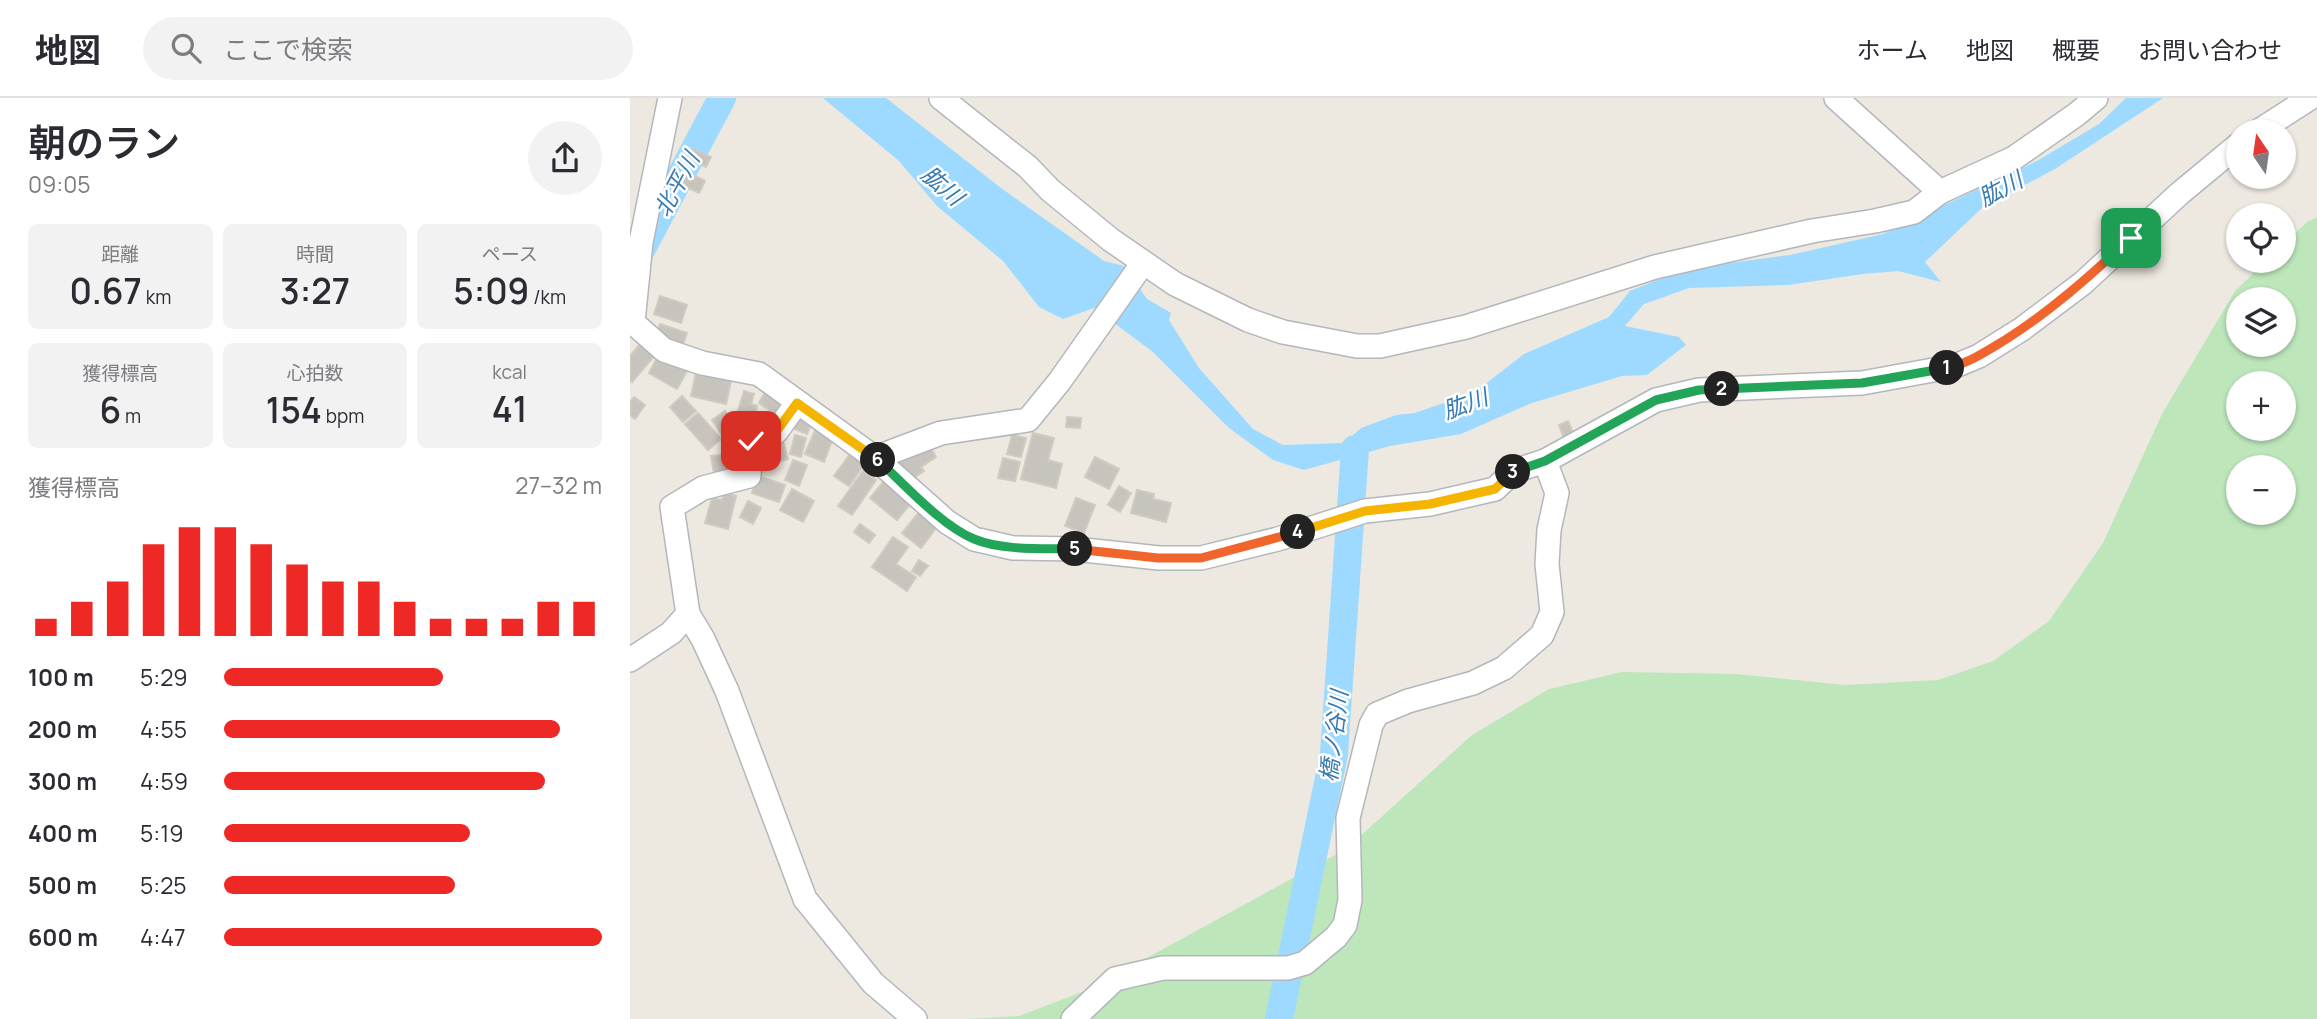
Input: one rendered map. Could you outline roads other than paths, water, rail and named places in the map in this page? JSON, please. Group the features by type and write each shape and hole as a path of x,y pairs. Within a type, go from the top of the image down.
{"street":[{"path":"670,98 641,242 631,321 664,350 702,363 759,374 875,458 947,522 974,539 1013,548 1075,549 1158,558 1201,558 1278,539 1365,511 1430,504 1495,489 1514,471 1545,461 1656,400 1699,390 1862,383 1955,366 1979,356 2022,329 2083,283 2179,194 2226,155"},
{"path":"941,98 1141,268 1248,320 1283,332 1346,344 1380,346 1466,327 1654,267 1812,230 1914,212 1940,192 2014,158 2096,98"},
{"path":"1836,98 1940,192"},
{"path":"2278,119 2310,98"},
{"path":"875,458 941,433 1028,420 1059,382 1141,268"},
{"path":"797,403 776,432 751,441 749,476 703,488 672,507 688,614 727,691 805,900 873,983 915,1019"},
{"path":"1073,1019 1115,979 1163,968 1288,968 1305,963 1336,937 1345,925 1350,900 1348,818 1371,725 1377,714 1408,701 1473,683 1504,668 1542,635 1552,612 1547,564 1549,530 1557,493 1545,461"},
{"path":"630,660 671,633 688,614"}],"water":[{"name":"肱川","path":"823,98 886,98 1001,188 1104,261 1124,266 1147,299 1171,313 1169,320 1199,368 1253,429 1283,445 1344,443 1361,428 1475,392 1524,354 1609,317 1630,291 1685,269 1790,255 1883,234 2037,161 2099,124 2126,98 2163,98 2055,169 1983,207 1925,262 1941,282 1898,271 1788,285 1689,288 1644,304 1625,326 1679,337 1686,345 1647,375 1622,376 1532,403 1461,434 1390,446 1304,470 1273,460 1229,428 1153,352 1094,308 1063,319 1039,307 1003,261 937,206 899,161"}],"waterway":[{"name":"北平川","path":"640,252 722,98"},
{"name":"橋ノ谷川","path":"1279,1019 1334,754 1355,449"}]}
